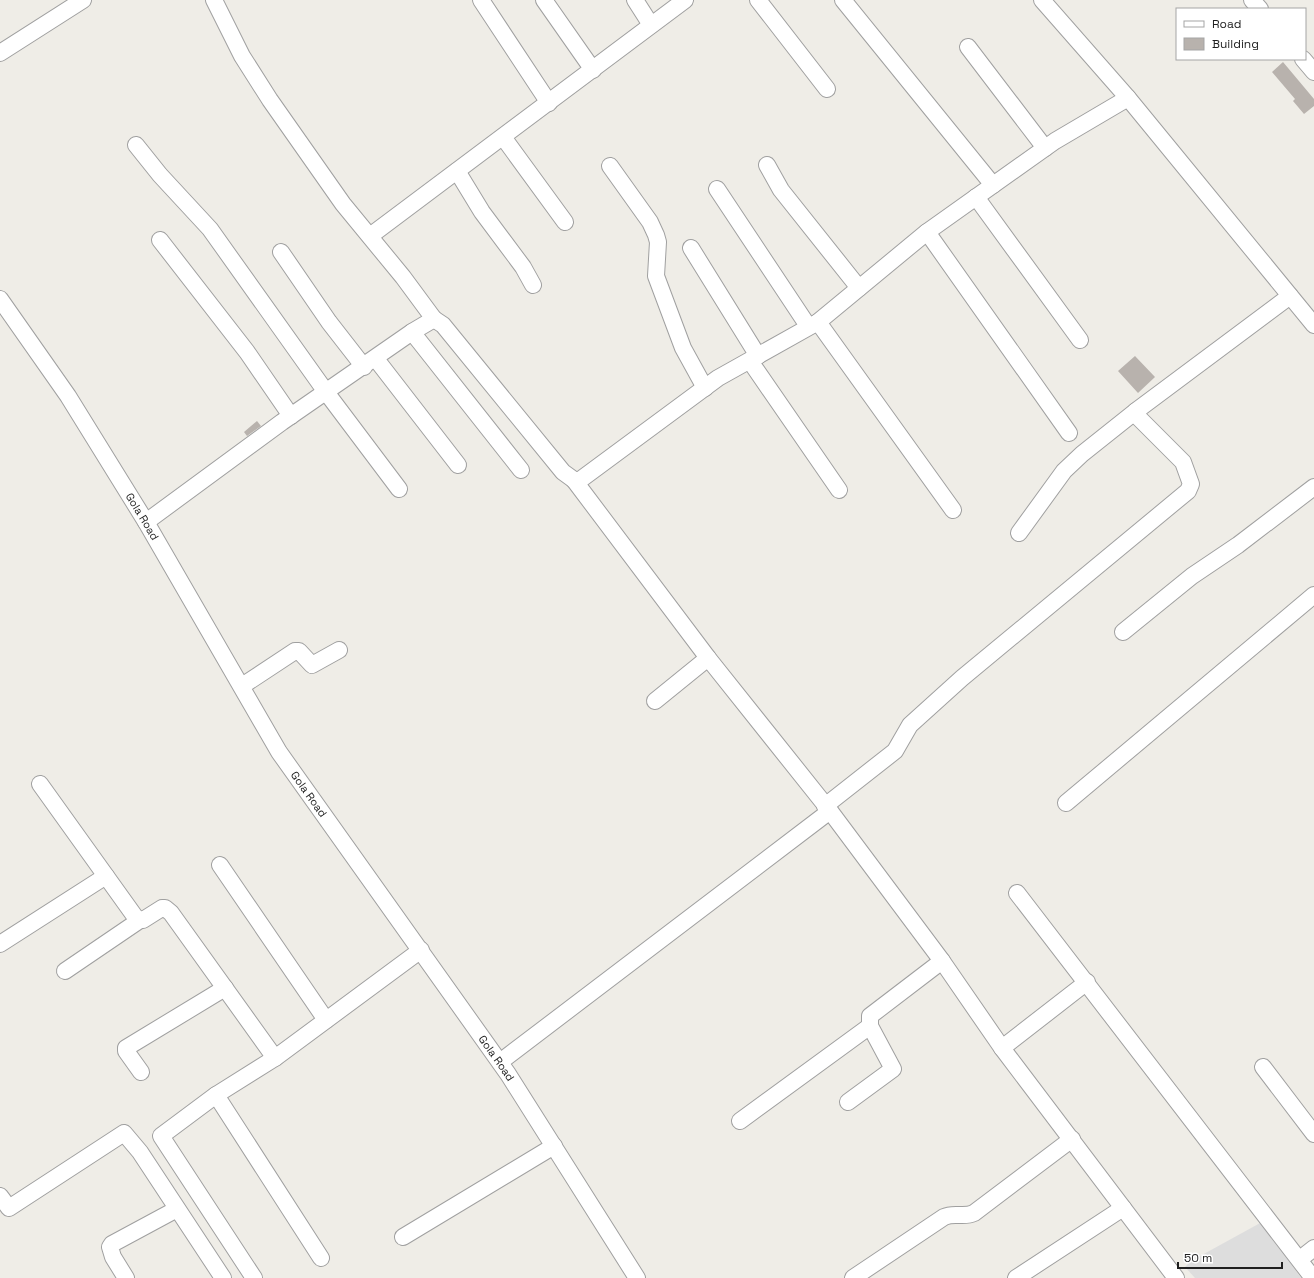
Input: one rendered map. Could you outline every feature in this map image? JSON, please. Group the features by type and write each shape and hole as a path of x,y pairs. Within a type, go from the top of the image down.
{"street":[{"path":"0,53 83,0"},
{"path":"214,0 242,56 270,100 343,204 403,277 434,319 443,325 562,472 574,480 708,658 828,809 942,961 1002,1048 1176,1278"},
{"path":"481,0 549,103"},
{"path":"544,0 593,70"},
{"path":"635,0 651,25"},
{"path":"370,236 685,0"},
{"path":"758,0 827,90"},
{"path":"843,0 993,185"},
{"path":"1042,0 1128,98 1314,325"},
{"path":"1252,0 1259,8"},
{"path":"968,47 1045,148"},
{"path":"1304,60 1314,72"},
{"path":"574,480 580,480 587,476 718,378 813,324 927,232 1045,148 1128,98"},
{"path":"503,137 565,222"},
{"path":"136,145 160,175 210,229 326,392 399,488"},
{"path":"767,165 784,194 859,288"},
{"path":"610,166 650,222 656,235 658,242 656,276 683,348 705,388"},
{"path":"457,171 482,212 523,267 533,285"},
{"path":"717,190 813,324 953,510"},
{"path":"976,197 1080,340"},
{"path":"927,232 1069,433"},
{"path":"160,240 247,352 291,416"},
{"path":"691,248 754,358 839,490"},
{"path":"281,252 329,322 370,363 458,465"},
{"path":"1019,533 1064,471 1082,454 1136,411 1290,296"},
{"name":"Gola Road","path":"0,299 68,396 146,522 279,752 500,1062 637,1278"},
{"path":"146,522 291,416 370,363 412,332 434,319"},
{"path":"412,332 521,470"},
{"path":"500,1062 828,809 895,751 910,725 962,678 1190,488 1189,475 1183,462 1138,417 1136,411"},
{"path":"1123,632 1192,576 1238,545 1314,486"},
{"path":"1066,803 1314,595"},
{"path":"242,686 295,651 299,651 312,665 338,650"},
{"path":"654,701 708,658"},
{"path":"40,784 134,916 140,920"},
{"path":"220,865 326,1020"},
{"path":"0,944 106,876"},
{"path":"1017,893 1314,1278"},
{"path":"65,971 140,920 162,908 169,911 275,1058"},
{"path":"254,1278 161,1136 216,1095 275,1058 421,950"},
{"path":"848,1102 893,1069 870,1026 869,1019 872,1013 942,961"},
{"path":"1002,1048 1087,982"},
{"path":"141,1072 126,1051 127,1047 225,988"},
{"path":"740,1121 870,1026"},
{"path":"1263,1067 1314,1134"},
{"path":"216,1095 321,1258"},
{"path":"0,1196 9,1208 124,1133 140,1152 223,1278"},
{"path":"853,1278 944,1217 951,1214 966,1216 974,1213 1072,1140"},
{"path":"403,1237 554,1146"},
{"path":"1016,1278 1123,1208"},
{"path":"126,1278 113,1257 110,1247 112,1244 177,1209"},
{"path":"1300,1259 1314,1248"}],"shaded area":[{"path":"1262,1222 1301,1278 1195,1278 1185,1267 1191,1261"}],"building":[{"path":"1283,62 1314,99 1314,106 1304,114 1293,101 1295,99 1272,72"},
{"path":"1135,356 1155,377 1138,393 1118,371"},
{"path":"257,421 261,426 247,436 244,432"}]}
